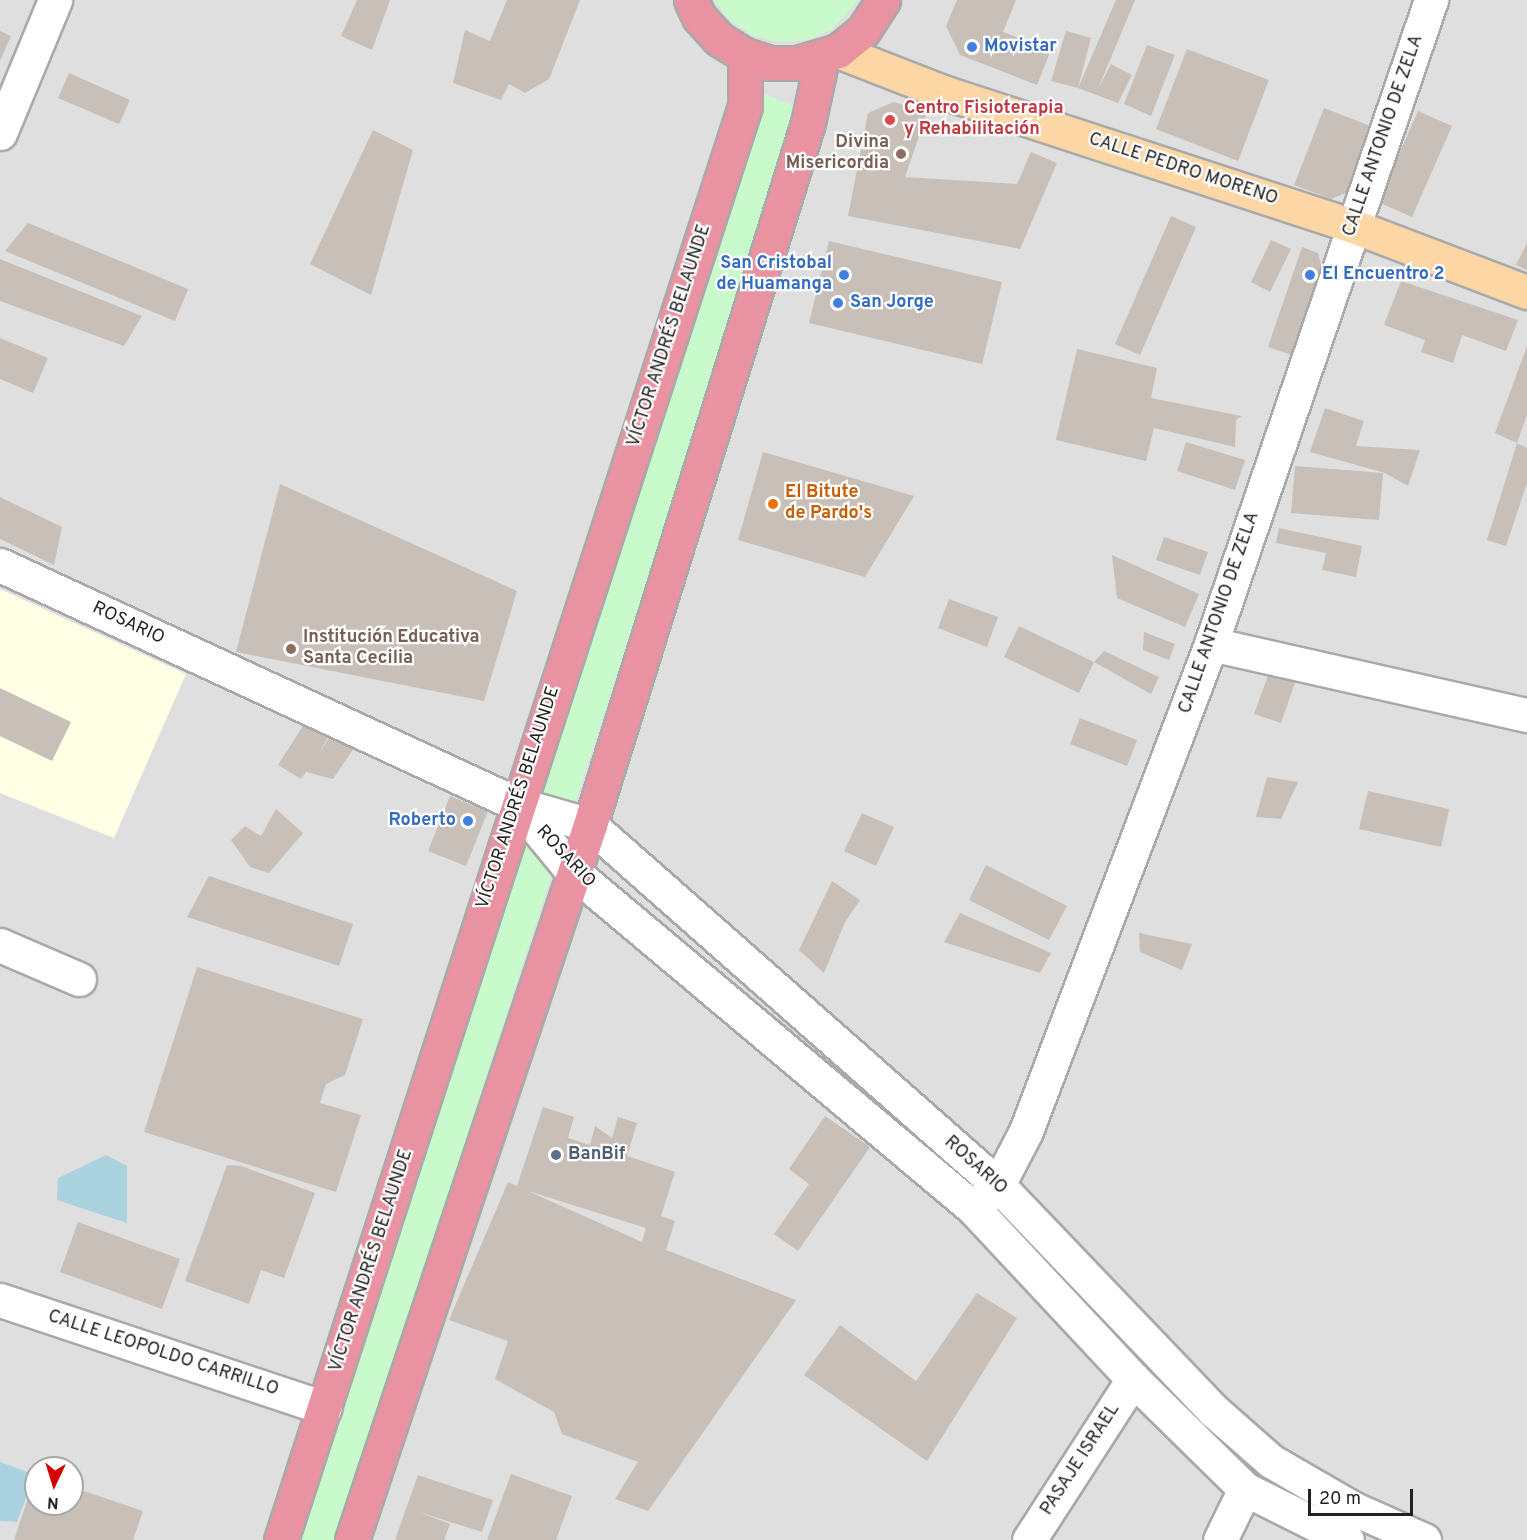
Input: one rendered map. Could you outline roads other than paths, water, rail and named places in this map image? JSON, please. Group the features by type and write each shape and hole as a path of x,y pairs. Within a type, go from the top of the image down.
{"highway":[{"path":"691,0 699,17 719,39 745,55 770,63 830,55 863,31 883,0"},
{"name":"VÍCTOR ANDRÉS BELAUNDE","path":"281,1540 517,804 745,106 745,55"},
{"path":"352,1540 572,871 590,825 830,55"}],"main road":[{"name":"CALLE PEDRO MORENO","path":"830,55 1353,226 1527,292"}],"street":[{"path":"0,133 55,0"},
{"name":"CALLE ANTONIO DE ZELA","path":"974,1208 998,1185 1026,1131 1211,644 1431,0"},
{"name":"ROSARIO","path":"0,564 517,804 590,825 998,1185 1213,1410 1271,1461 1352,1508 1424,1540"},
{"path":"1211,644 1527,716"},
{"name":"ROSARIO","path":"517,804 572,871 974,1208 1132,1379 1245,1488 1341,1539"},
{"path":"0,945 79,979"},
{"name":"CALLE LEOPOLDO CARRILLO","path":"0,1300 325,1408"},
{"name":"PASAJE ISRAEL","path":"1029,1540 1132,1379"},
{"path":"1220,1540 1245,1488"}],"water":[{"path":"106,1155 127,1166 127,1223 57,1200 58,1178"},
{"path":"0,1462 24,1471 24,1504 17,1522 0,1521"}],"place":[{"name":"Movistar","path":"972,47"},
{"name":"Centro Fisioterapia y Rehabilitación","path":"890,120"},
{"name":"Divina Misericordia","path":"901,154"},
{"name":"San Cristobal de Huamanga","path":"844,275"},
{"name":"El Encuentro 2","path":"1310,275"},
{"name":"San Jorge","path":"838,303"},
{"name":"El Bitute de Pardo's","path":"773,504"},
{"name":"Institución Educativa Santa Cecilia","path":"291,649"},
{"name":"Roberto","path":"468,821"},
{"name":"BanBif","path":"556,1155"}]}
